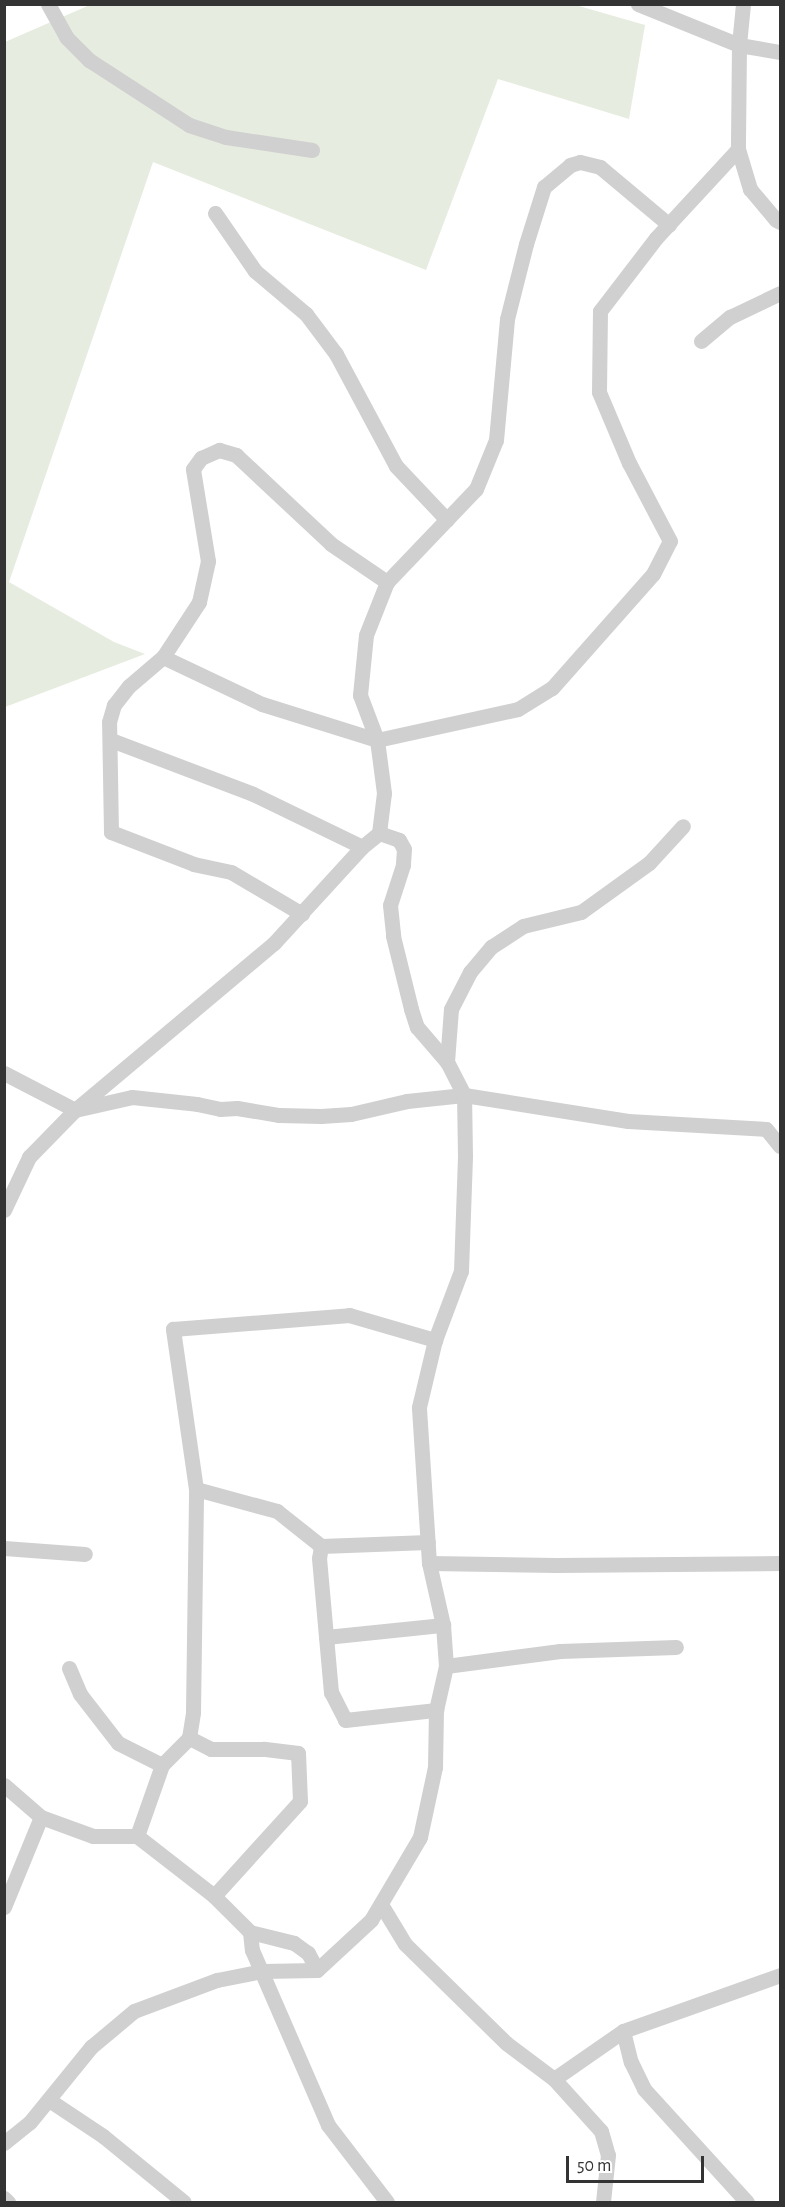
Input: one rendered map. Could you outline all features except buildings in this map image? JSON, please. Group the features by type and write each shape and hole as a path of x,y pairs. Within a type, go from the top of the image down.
{"street":[{"path":"48,4 66,37 89,60 189,125 226,136 312,150"},
{"path":"638,4 739,45 780,52"},
{"path":"743,4 739,45 738,149 750,189 778,221 780,236"},
{"path":"163,657 262,704 377,740 518,710 552,688 653,574 670,542 629,463 599,392 600,311 669,225 738,149"},
{"path":"4,1210 29,1157 75,1110 127,1064 242,971 302,914 362,847 380,833 384,793 377,740 360,695 366,635 387,582 476,489 496,440 507,319 526,244 544,187 570,165 580,162 600,167 669,225"},
{"path":"215,213 255,271 306,314 336,354 396,466 447,520"},
{"path":"701,341 730,317 780,293"},
{"path":"302,914 231,872 194,864 111,832 109,722 114,705 129,686 163,657 199,602 208,561 193,469 201,458 219,450 236,455 331,544 387,582"},
{"path":"111,740 253,794 362,847"},
{"path":"447,1062 451,1009 470,972 491,947 523,926 581,912 649,863 683,826"},
{"path":"4,2143 30,2122 50,2100 91,2047 134,2011 217,1980 262,1971 317,1970 371,1920 382,1906 420,1837 435,1767 436,1710 446,1666 443,1625 429,1563 419,1407 435,1340 461,1271 465,1156 464,1095 447,1062 417,1027 411,1010 393,936 390,905 403,865 404,849 399,840 380,833"},
{"path":"4,1073 75,1110 132,1096 220,1109 237,1108 279,1115 321,1116 351,1114 406,1101 464,1095 628,1121 766,1129 780,1146"},
{"path":"137,1836 162,1765 189,1738 193,1712 196,1489 173,1329 349,1315 435,1340"},
{"path":"196,1489 277,1511 321,1546 428,1542"},
{"path":"321,1546 319,1558 332,1692 345,1720 436,1710"},
{"path":"4,1548 85,1554"},
{"path":"429,1563 556,1565 780,1563"},
{"path":"326,1637 443,1625"},
{"path":"446,1666 560,1651 676,1647"},
{"path":"69,1668 80,1694 118,1743 162,1765"},
{"path":"189,1738 211,1749 298,1752 300,1801 214,1896"},
{"path":"4,1785 41,1817 93,1836 137,1836 214,1896 250,1932 294,1943 308,1953 317,1970"},
{"path":"4,1906 41,1817"},
{"path":"382,1906 405,1944 506,2043 554,2079 601,2131 608,2156 603,2202"},
{"path":"250,1932 252,1950 328,2125 387,2202"},
{"path":"554,2079 623,2031 780,1976"},
{"path":"623,2031 631,2062 644,2089 747,2202"},
{"path":"50,2100 103,2136 184,2202"},
{"path":"4,2198 8,2202"}],"shaded area":[{"path":"92,4 572,4 645,25 629,119 498,79 426,270 153,162 9,582 114,642 145,654 5,707 5,42"}]}
